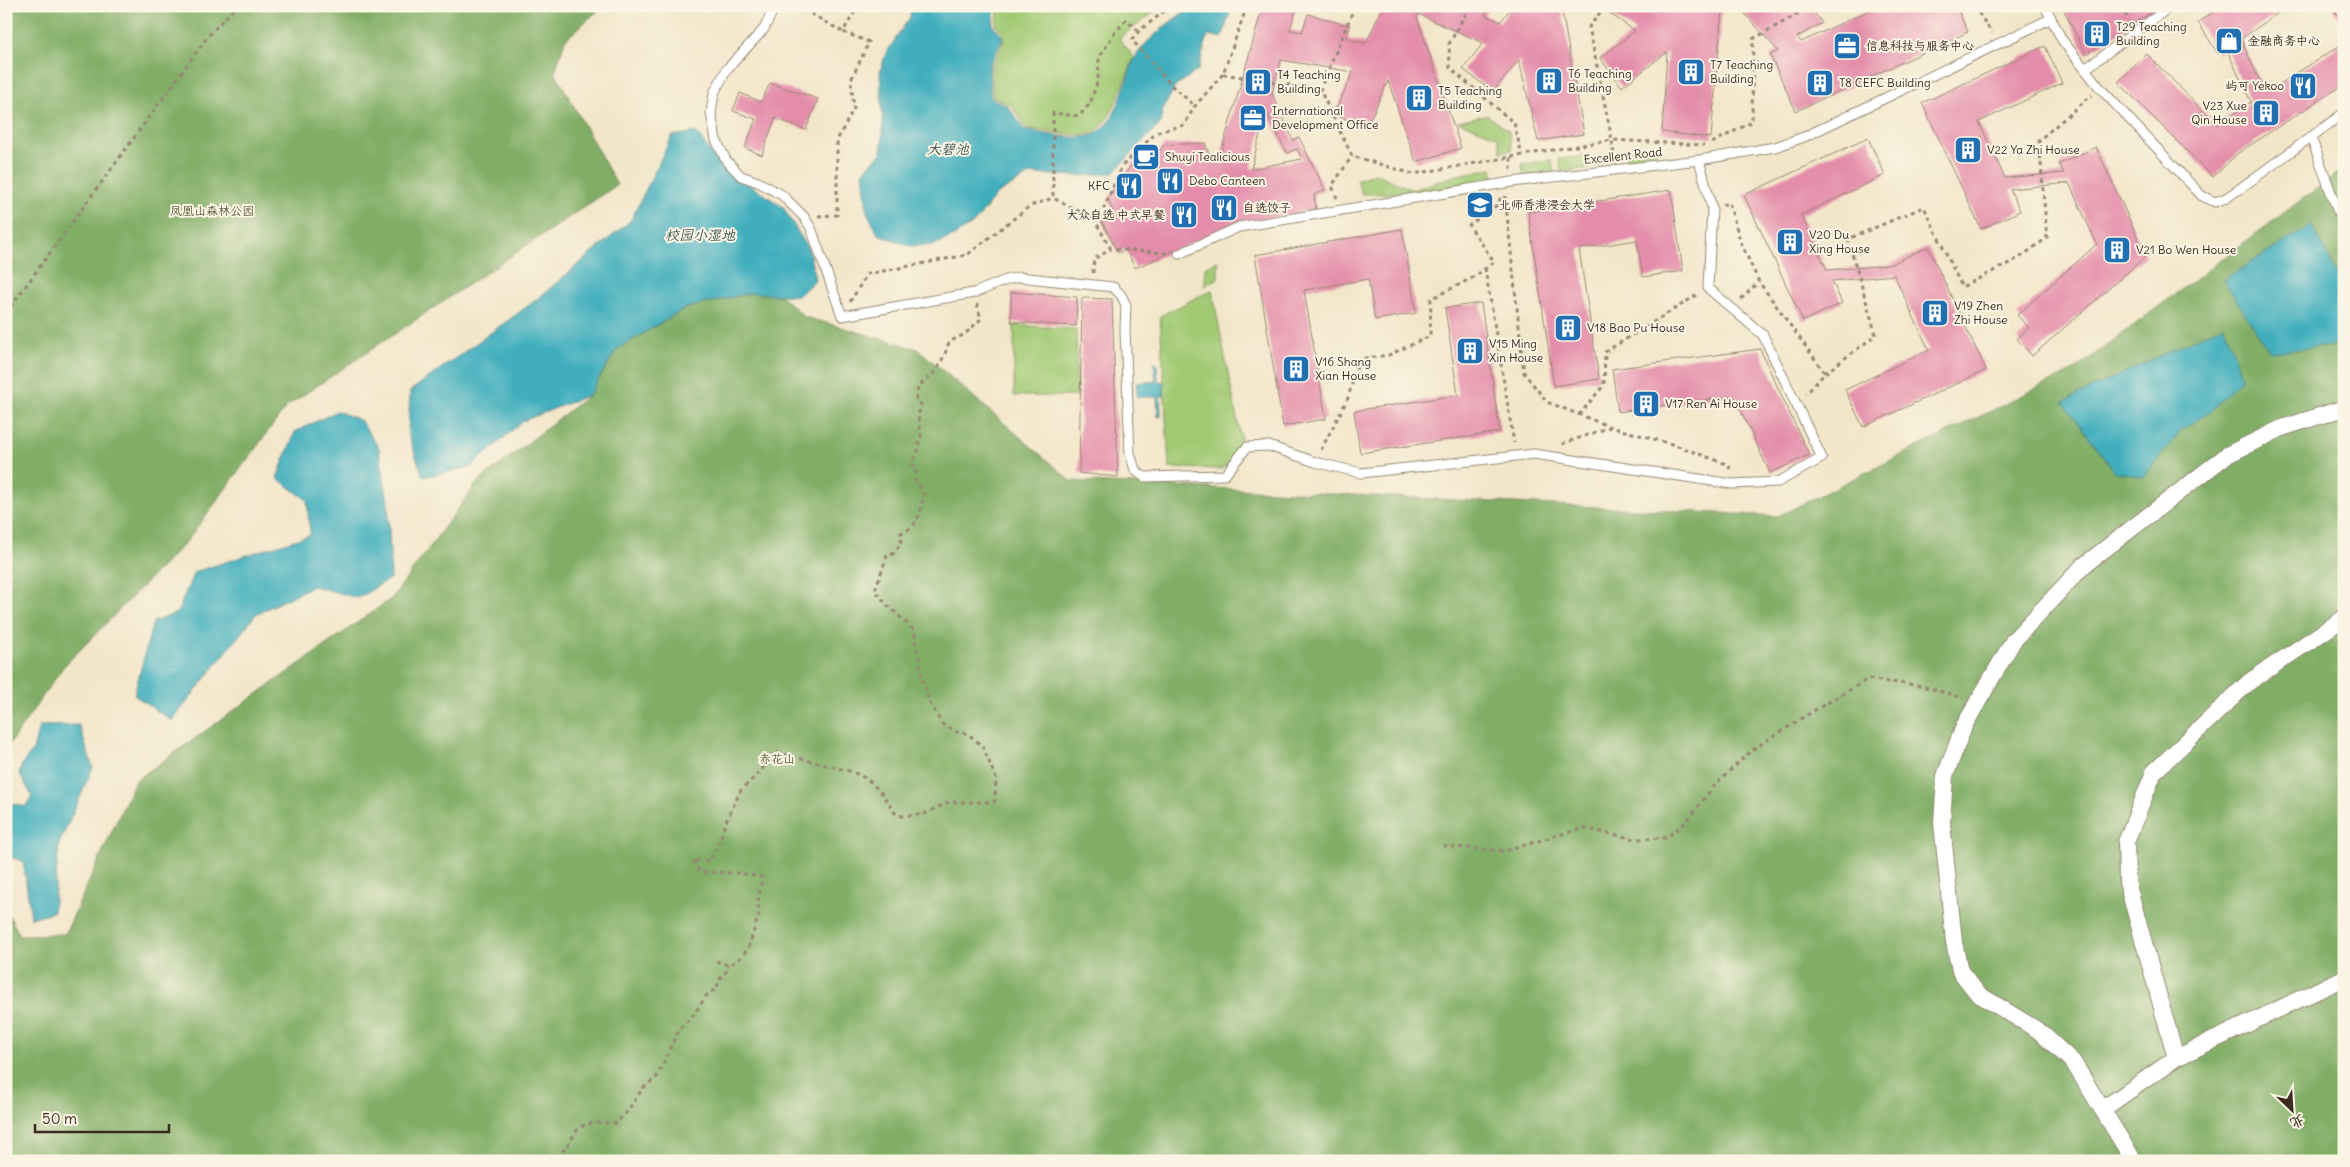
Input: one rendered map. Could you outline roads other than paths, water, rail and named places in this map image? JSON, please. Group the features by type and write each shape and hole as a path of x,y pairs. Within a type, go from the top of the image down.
{"street":[{"path":"2134,1161 2073,1062 2039,1031 1978,994 1960,971 1954,942 1942,823 1946,776 1964,726 2013,641 2082,566 2227,455 2282,428 2344,408"},
{"path":"2176,1058 2127,882 2126,842 2154,772 2249,682 2344,618"},
{"path":"2103,1109 2176,1058 2344,978"}],"lane":[{"path":"775,6 764,29 726,69 714,93 711,113 716,140 726,160 741,176 758,182 782,195 804,217 814,235 842,316 974,293 1006,280 1019,277 1113,287 1121,295 1126,305 1125,330 1130,453 1135,470 1144,477 1225,475 1247,447 1257,445 1268,446 1315,462 1361,474 1534,454 1732,484 1778,482 1822,458 1763,335 1708,288 1712,208 1699,160"},
{"path":"2045,6 2062,40 2100,88 2202,196 2215,202 2226,198 2238,190 2344,113"},
{"path":"2084,69 2172,6"},
{"name":"Excellent Road","path":"1179,254 1239,227 1512,182 1699,160 1776,147 1804,137 2050,19"},
{"path":"2311,137 2344,229"}],"water":[{"name":"大碧池","path":"911,6 995,6 993,25 1002,35 1002,42 989,66 991,98 1008,106 1025,130 1057,136 1082,137 1099,131 1107,124 1119,102 1136,56 1164,27 1182,14 1198,6 1232,6 1222,38 1208,35 1198,70 1175,87 1163,109 1161,123 1113,173 1079,176 1031,174 997,194 975,222 954,236 934,245 910,246 878,234 867,212 863,172 881,153 883,128 880,72 886,53 910,17"},
{"name":"校园小湿地","path":"696,132 718,163 783,207 809,250 815,280 798,296 751,293 686,308 617,349 589,395 523,421 471,467 423,477 408,434 410,391 536,300 631,220 672,136"},
{"path":"2312,225 2344,288 2344,334 2331,346 2270,352 2223,280"},
{"path":"2224,325 2242,378 2211,411 2183,429 2143,477 2115,472 2063,402"},
{"path":"1154,363 1157,363 1158,381 1164,382 1164,396 1160,397 1161,416 1158,417 1157,397 1137,397 1136,383 1156,381"},
{"path":"337,411 360,420 379,448 388,502 391,578 358,598 313,586 256,614 172,721 134,695 153,622 177,613 194,572 310,535 307,500 277,478 295,432"},
{"path":"79,725 93,768 59,844 53,912 31,918 23,861 6,856 6,801 25,807 32,796 19,773 22,764 33,750 39,726"}],"place":[{"name":"T29 Teaching Building","path":"2097,34"},
{"name":"金融商务中心","path":"2229,41"},
{"name":"信息科技与服务中心","path":"1847,46"},
{"name":"T7 Teaching Building","path":"1691,72"},
{"name":"T6 Teaching Building","path":"1549,81"},
{"name":"T4 Teaching Building","path":"1258,82"},
{"name":"T8 CEFC Building","path":"1820,83"},
{"name":"屿可 Yekoo","path":"2303,86"},
{"name":"T5 Teaching Building","path":"1419,98"},
{"name":"V23 Xue Qin House","path":"2266,113"},
{"name":"International Development Office","path":"1253,118"},
{"name":"V22 Ya Zhi House","path":"1968,150"},
{"name":"Shuyi Tealicious","path":"1146,157"},
{"name":"Debo Canteen","path":"1170,181"},
{"name":"KFC","path":"1129,186"},
{"name":"北师香港浸会大学","path":"1480,205"},
{"name":"自选饺子","path":"1224,208"},
{"name":"大众自选 中式早餐","path":"1184,215"},
{"name":"V20 Du Xing House","path":"1790,242"},
{"name":"V21 Bo Wen House","path":"2117,250"},
{"name":"V19 Zhen Zhi House","path":"1935,313"},
{"name":"V18 Bao Pu House","path":"1568,328"},
{"name":"V15 Ming Xin House","path":"1470,351"},
{"name":"V16 Shang Xian House","path":"1296,369"},
{"name":"V17 Ren Ai House","path":"1646,404"}],"park label":[{"name":"凤凰山森林公园","path":"212,211"},
{"name":"赤花山","path":"777,759"}]}
